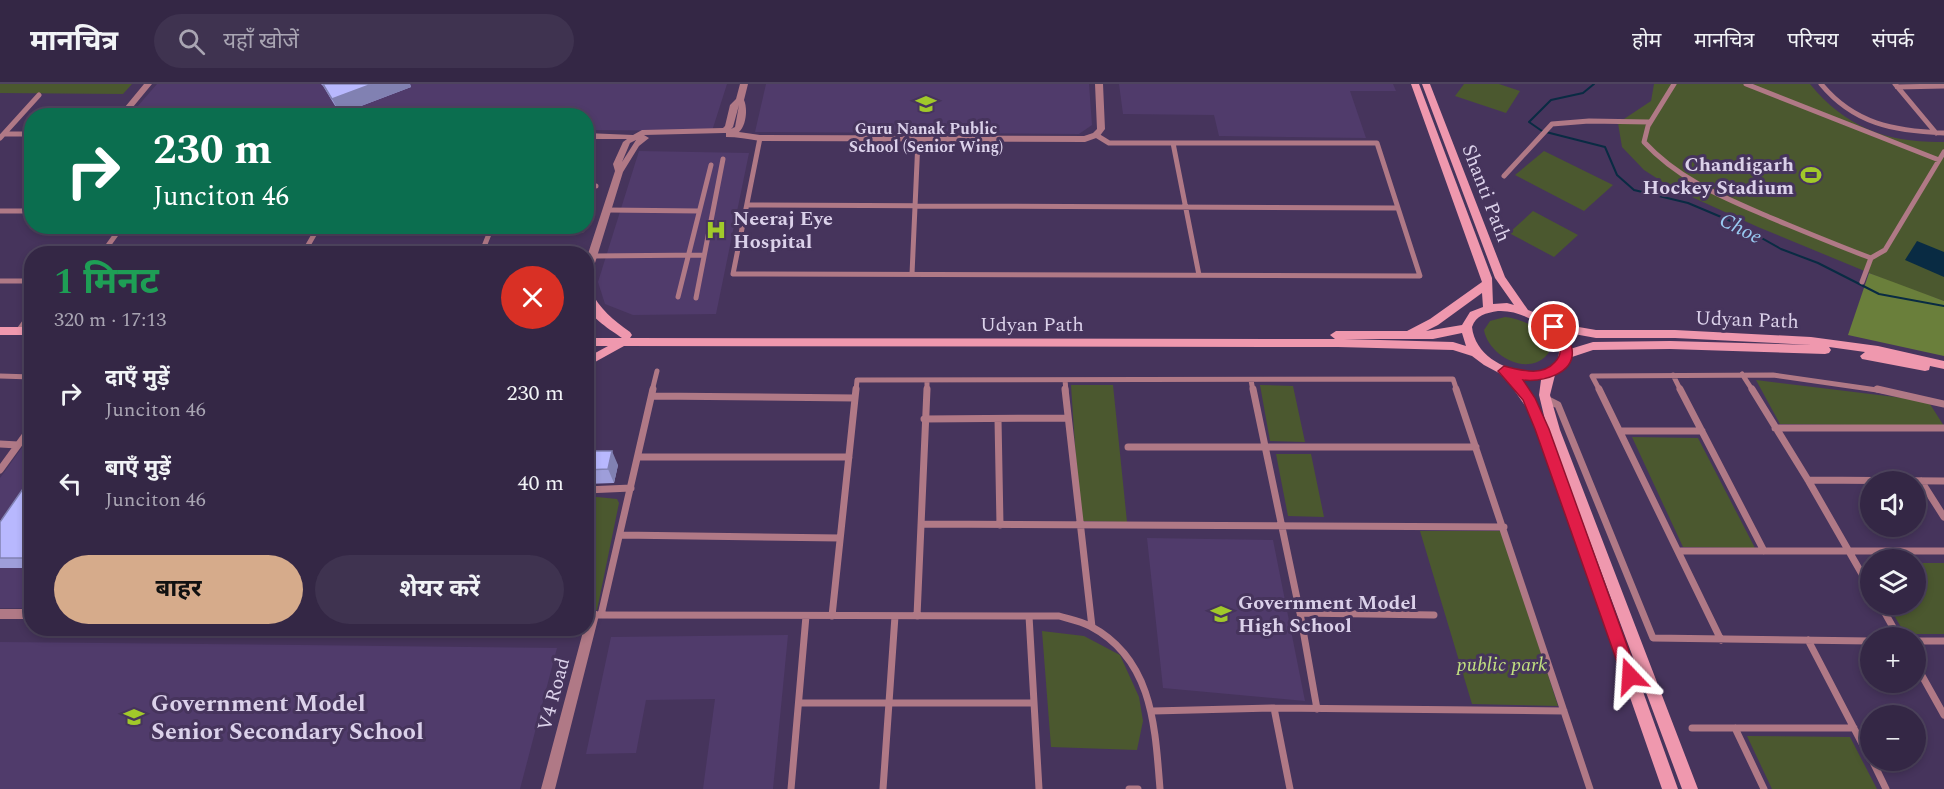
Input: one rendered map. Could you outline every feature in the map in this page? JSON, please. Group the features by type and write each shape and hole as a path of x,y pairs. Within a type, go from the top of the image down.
{"main road":[{"name":"Shanti Path","path":"1415,84 1488,283 1488,308"},
{"name":"Shanti Path","path":"1426,84 1500,278 1523,310"},
{"path":"1410,335 1434,322 1488,283"},
{"path":"1504,371 1526,376 1550,373 1555,370 1566,355 1566,347 1558,332 1549,323 1523,310 1507,307 1488,308 1474,315 1467,328 1467,336 1477,354 1504,371 1518,383 1529,398 1670,789"},
{"path":"594,308 602,318 626,338 594,358"},
{"name":"Udyan Path","path":"1549,323 1591,335 1669,334 1805,339 1910,355 1944,365"},
{"name":"Udyan Path","path":"594,341 626,338 1433,335 1467,328"},
{"path":"0,331 24,331"},
{"name":"Udyan Path","path":"594,335 626,338 1338,343 1454,346 1477,354"},
{"path":"0,338 24,339"},
{"name":"Udyan Path","path":"1566,355 1593,346 1670,345 1819,349 1912,364 1944,372"},
{"path":"1550,373 1543,384 1544,398 1690,789"}],"street":[{"path":"129,108 148,84"},
{"path":"594,136 721,138 739,128 743,106 740,100 744,84"},
{"path":"729,132 760,138 1085,139 1096,135 1101,129 1099,84"},
{"path":"1674,84 1649,122 1644,142 1669,169 1694,184 1871,258"},
{"path":"1746,84 1940,160"},
{"path":"1821,84 1837,102 1862,118 1913,132 1944,133"},
{"path":"1896,85 1936,133"},
{"path":"1896,85 1942,85"},
{"path":"27,108 39,95"},
{"path":"2,136 24,112"},
{"path":"1504,176 1552,124 1589,121 1649,122"},
{"path":"2,136 24,135"},
{"path":"760,138 733,274 1420,276 1377,143 1109,143 1096,135"},
{"path":"594,253 620,171 627,164 637,138"},
{"path":"912,274 917,206 918,140"},
{"path":"1173,143 1199,276"},
{"path":"1862,282 1871,258 1886,250 1944,152"},
{"path":"696,298 723,159"},
{"path":"678,297 711,165"},
{"path":"747,205 1397,208"},
{"path":"608,210 699,211"},
{"path":"0,211 24,211"},
{"path":"594,256 703,255"},
{"path":"0,281 24,281"},
{"path":"18,331 24,323"},
{"path":"657,371 620,535 594,615 1059,616 1092,627 1124,650 1145,681 1153,711 1160,789"},
{"path":"1721,640 1621,431 1592,376 1742,374 1808,378 1941,402 1944,411"},
{"path":"1742,374 1808,480 1860,570"},
{"path":"1673,375 1764,551"},
{"path":"0,376 24,376"},
{"path":"832,616 857,380 1453,380 1590,789"},
{"path":"917,616 927,380"},
{"path":"1065,380 1067,418 1082,525 1092,627"},
{"path":"1251,380 1300,613 1317,708"},
{"path":"652,396 855,398"},
{"path":"1544,398 1558,405 1653,638 1860,641"},
{"path":"924,419 1067,418"},
{"path":"998,419 1000,525"},
{"path":"1775,428 1944,428"},
{"path":"1621,431 1702,431"},
{"path":"0,470 24,436"},
{"path":"0,444 18,444"},
{"path":"1128,447 1476,447"},
{"path":"638,457 849,458"},
{"path":"1808,480 1860,480"},
{"path":"1926,481 1944,481"},
{"path":"594,490 631,488"},
{"path":"1926,488 1944,517"},
{"path":"921,524 1504,527"},
{"path":"620,535 840,538"},
{"path":"1678,551 1944,551"},
{"path":"1300,613 1434,615"},
{"path":"0,614 24,614"},
{"path":"791,789 806,616"},
{"path":"883,789 895,616"},
{"path":"1029,616 1039,789"},
{"name":"V4 Road","path":"548,789 588,636"},
{"path":"1808,640 1860,739"},
{"path":"1926,641 1944,641"},
{"path":"1926,683 1944,715"},
{"path":"799,703 1034,703"},
{"path":"1274,708 1290,789"},
{"path":"1153,711 1317,708 1564,711"},
{"path":"1692,728 1854,728"},
{"path":"1735,728 1764,789"},
{"path":"1877,771 1886,789"},
{"path":"1129,789 1138,789"}],"shaded area":[{"path":"157,84 727,84 712,131 594,130 594,108 137,107"},
{"name":"Guru Nanak Public School (Senior Wing)","path":"766,84 1089,84 1092,125 1079,134 755,132"},
{"path":"1119,84 1393,84 1396,91 1350,91 1366,138 1219,136 1214,115 1123,114"},
{"path":"639,151 749,153 716,314 633,315 605,304 598,282"},
{"path":"24,445 24,608 0,608 0,525 3,519 0,519 0,478"},
{"name":"Government Model High School","path":"1147,538 1273,540 1305,701 1163,688"},
{"path":"788,635 773,789 703,789 715,699 646,700 636,753 586,754 611,637"},
{"path":"0,642 557,648 520,789 0,789"}],"green space":[{"path":"0,84 132,84 123,94 0,93"},
{"path":"1464,84 1499,84 1520,91 1506,113 1455,96"},
{"path":"1654,84 1810,84 1838,112 1870,130 1904,140 1944,142 1944,301 1896,284 1758,227 1672,188 1644,170 1622,147 1618,123 1651,101"},
{"path":"1544,151 1613,185 1584,211 1515,175"},
{"path":"1533,211 1578,235 1554,257 1509,233"},
{"path":"1869,273 1944,301 1944,356 1848,335"},
{"path":"1505,317 1521,321 1546,335 1551,342 1545,357 1537,362 1518,363 1508,360 1492,347 1484,330 1490,321"},
{"path":"1756,380 1928,401 1944,426 1780,424"},
{"path":"1071,385 1113,385 1127,522 1080,521"},
{"path":"1260,385 1293,386 1305,442 1270,441"},
{"path":"1632,437 1698,438 1755,548 1683,547"},
{"path":"1276,454 1311,454 1324,517 1288,516"},
{"path":"594,497 617,499 619,503 597,610 594,610"},
{"name":"public park","path":"1420,531 1502,531 1558,706 1472,704"},
{"path":"1926,563 1944,563 1944,634 1926,634 1926,627 1901,627 1894,615 1926,615"},
{"path":"1042,631 1084,636 1120,655 1139,697 1143,721 1137,750 1051,747"},
{"path":"1747,736 1850,737 1860,756 1860,771 1868,771 1877,789 1772,789"}],"water":[{"path":"1917,241 1944,252 1944,277 1905,260"}],"building":[{"path":"323,84 372,84 332,99"},
{"path":"594,451 612,451 608,469 594,470"},
{"path":"24,487 24,558 0,558 0,522"}],"waterway":[{"name":"Choe","path":"1594,84 1583,93 1551,100 1529,122 1542,131 1605,147 1617,175 1634,190 1688,203 1733,222 1781,249 1818,263 1879,294 1944,306"}],"place":[{"name":"Guru Nanak Public School (Senior Wing)","path":"926,104"},
{"name":"Chandigarh Hockey Stadium","path":"1811,175"},
{"name":"Neeraj Eye Hospital","path":"716,230"},
{"name":"Government Model High School","path":"1221,614"},
{"name":"Government Model Senior Secondary School","path":"134,717"}],"route":[{"path":"1554,327 1566,347 1565,359 1555,370 1539,376 1512,374 1504,371 1518,383 1529,398 1542,429 1630,676"}]}
